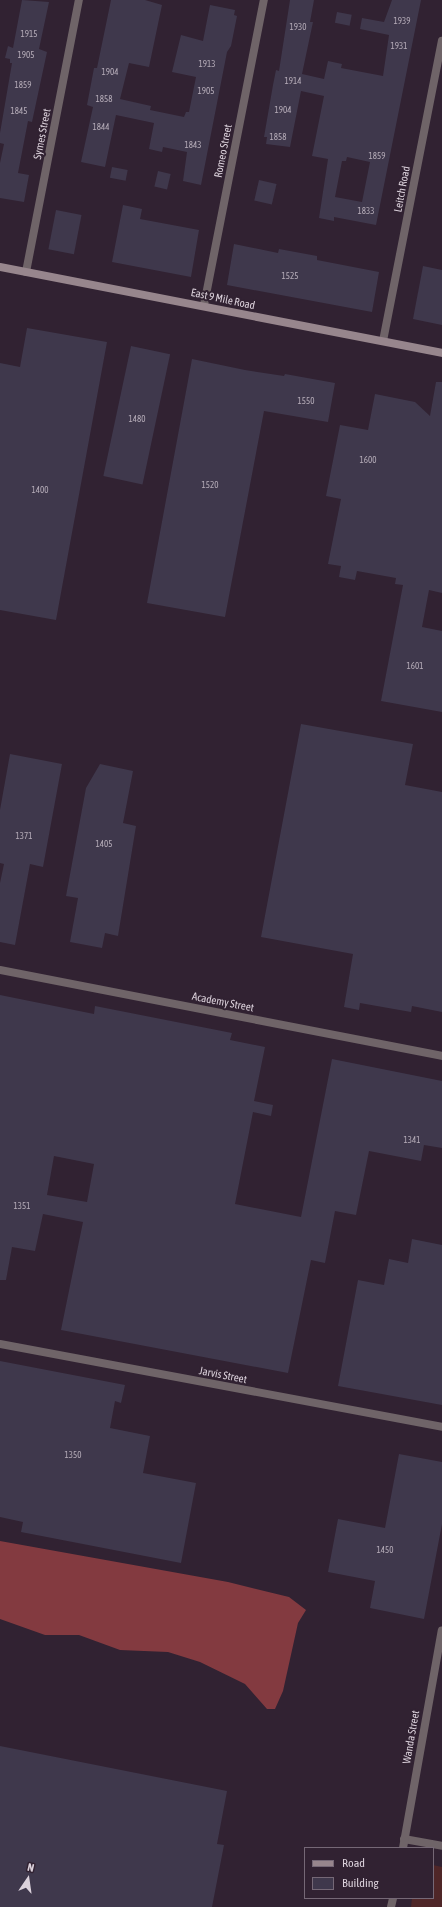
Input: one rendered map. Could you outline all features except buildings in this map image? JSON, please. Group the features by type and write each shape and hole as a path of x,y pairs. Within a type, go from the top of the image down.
{"main road":[{"name":"East 9 Mile Road","path":"0,267 204,305 442,353"}],"street":[{"name":"Symes Street","path":"26,272 80,0"},
{"name":"Romeo Street","path":"204,305 264,0"},
{"name":"Leitch Road","path":"382,342 442,41"},
{"name":"Academy Street","path":"0,970 442,1056"},
{"name":"Jarvis Street","path":"0,1344 442,1427"},
{"name":"Wanda Street","path":"403,1847 439,1661 442,1630"},
{"path":"404,1839 442,1846"}],"shaded area":[{"path":"0,1541 228,1582 289,1597 306,1610 298,1623 283,1691 275,1709 267,1709 245,1684 200,1662 168,1652 120,1650 79,1635 45,1635 0,1619"},
{"path":"434,1865 442,1867 442,1907 411,1907 412,1899 434,1899"}]}
